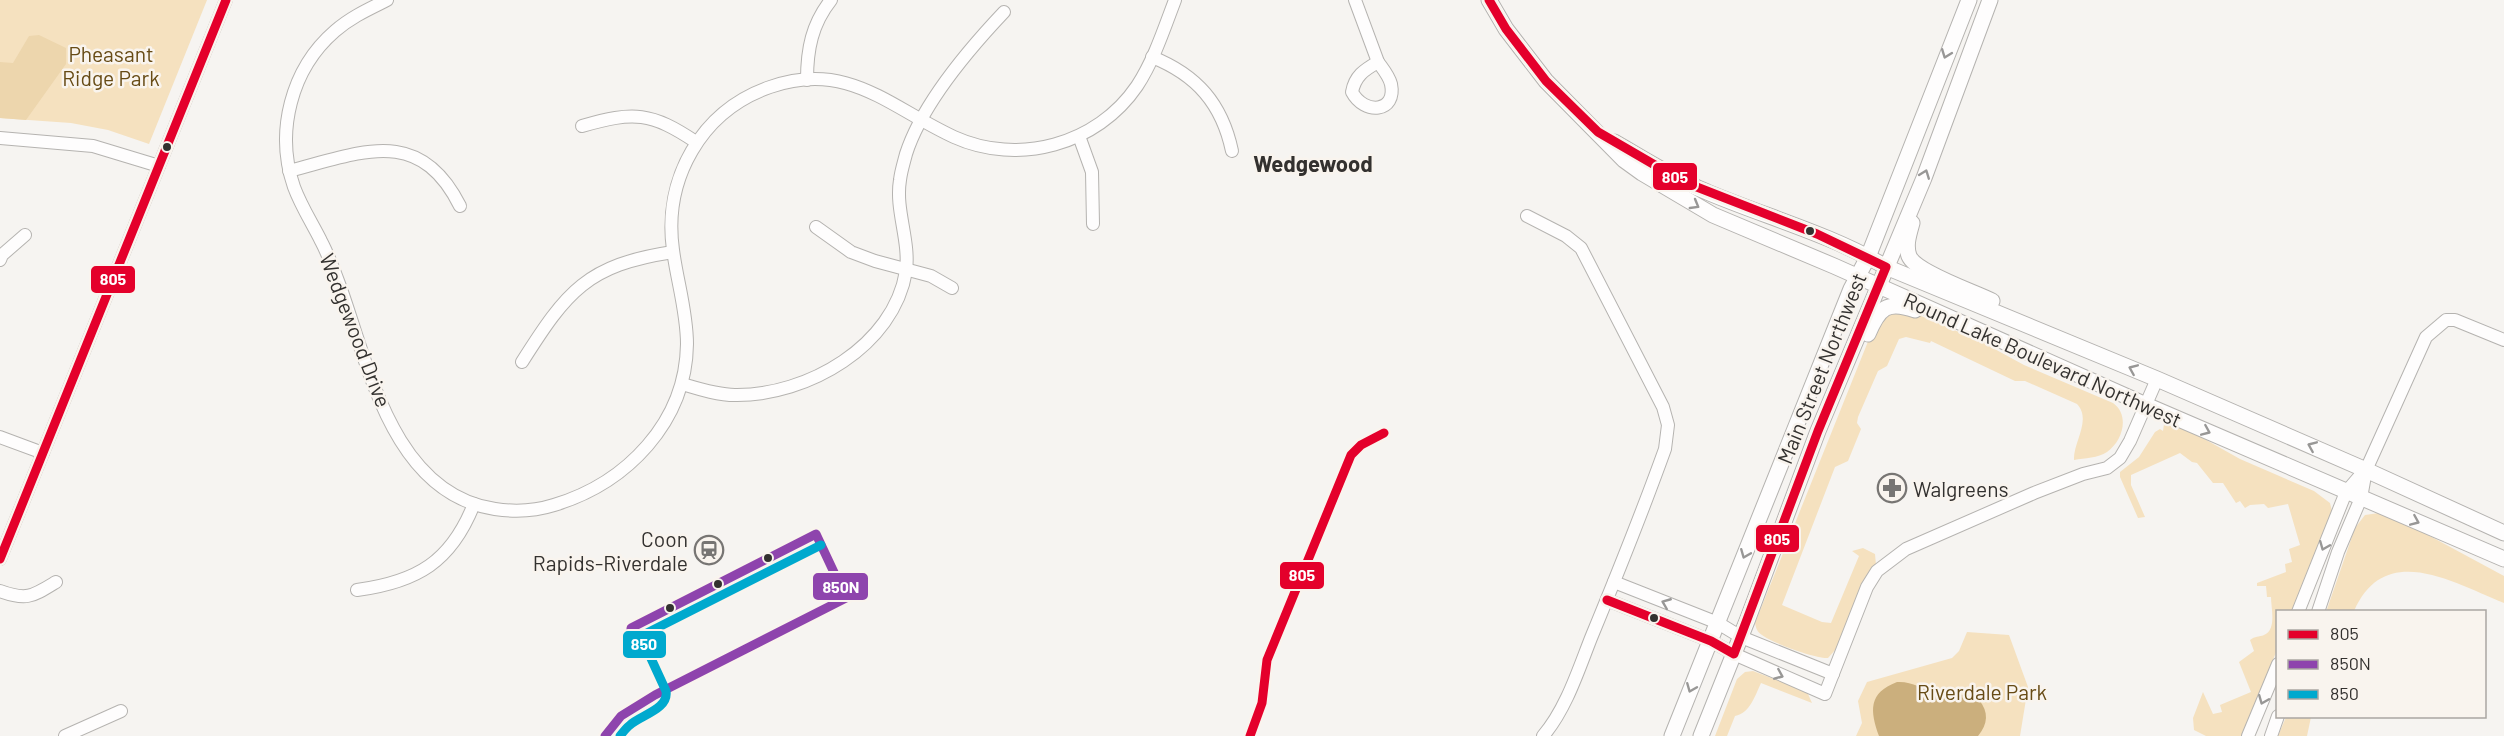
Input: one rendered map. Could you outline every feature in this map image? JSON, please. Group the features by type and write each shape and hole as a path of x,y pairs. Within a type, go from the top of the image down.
{"main road":[{"name":"Round Lake Boulevard Northwest","path":"1489,0 1512,38 1546,81 1624,160 1697,206 1723,220 2504,559"},
{"name":"Main Street Northwest","path":"1672,736 1856,277 1868,256 1969,0"},
{"name":"Main Street Northwest","path":"1701,736 1741,637 1818,431 1914,201 1990,0"},
{"name":"Round Lake Boulevard Northwest","path":"1598,132 1684,182 1868,256 1886,267 2157,379 2504,533"},
{"path":"1914,201 1914,213 1907,244 1910,258 1922,269 2016,312 2035,328"},
{"path":"1818,431 1828,423 1836,411 1875,316 1880,311 1900,305 1943,320 1959,322"}],"street":[{"path":"0,559 226,0"},
{"name":"Wedgewood Drive","path":"387,0 355,16 333,33 305,68 293,94 287,123 286,152 289,171 296,193 329,257 365,364 384,410 420,467 444,489 474,504 503,510 538,509 569,499 611,478 640,455 665,422 682,384 687,342 671,230 674,194 681,171 696,142 722,114 743,99 774,86 807,80 841,82 864,88 970,143 1008,150 1043,148 1079,136 1104,121 1124,103 1140,82 1175,0"},
{"path":"807,80 810,40 820,15 831,0"},
{"path":"1355,0 1378,62"},
{"path":"682,384 735,395 780,390 831,369 861,348 886,321 897,304 906,269 907,244 899,182 906,153 922,120 955,69 1005,12"},
{"path":"1152,57 1170,64 1186,75 1208,97 1223,119 1232,151"},
{"path":"582,126 620,116 645,117 668,124 696,142"},
{"path":"1079,136 1092,172 1093,224"},
{"path":"0,138 93,146 159,166"},
{"path":"289,171 364,152 391,150 418,158 433,168 448,184 460,206"},
{"path":"1527,216 1566,236 1581,248 1667,417 1669,434 1607,600 1566,698 1543,736"},
{"path":"816,227 851,252 931,276 952,288"},
{"path":"0,260 2,255 25,235"},
{"path":"522,362 558,308 580,286 602,271 624,262 673,252"},
{"path":"2319,610 2338,552 2361,498 2366,470 2426,337 2446,320 2455,320 2504,340"},
{"path":"1607,600 1711,641 1734,654 1825,694 1868,586 1877,571 1906,549 2034,493 2083,474 2106,468 2120,458 2130,441 2157,379"},
{"path":"0,436 43,453"},
{"path":"2299,610 2346,492 2366,470"},
{"path":"357,590 398,582 431,566 454,543 474,504"},
{"path":"0,591 26,597 35,595 56,582"},
{"path":"1614,582 1718,623 1741,637 1833,674"},
{"path":"2248,736 2276,666"},
{"path":"65,736 121,711"},
{"path":"2271,736 2278,718"}],"green space":[{"name":"Pheasant Ridge Park","path":"0,0 207,0 149,144 108,130 71,123 0,118"},
{"path":"1907,310 1980,341 2024,365 2113,403 2121,414 2122,428 2117,441 2107,452 2096,457 2074,460 2083,417 2077,404 2025,381 2015,381 1931,341 1930,343 1906,337 1899,339 1887,366 1878,371 1858,417 1857,423 1861,429 1848,461 1835,467 1782,605 1822,622 1831,623 1859,556 1852,551 1863,548 1875,554 1876,565 1836,649 1828,658 1822,658 1767,638 1760,634 1755,623 1869,339 1888,312"},
{"path":"2164,424 2192,432 2240,459 2314,491 2330,503 2332,511 2293,610 2276,610 2276,652 2242,736 2206,736 2194,730 2193,718 2203,692 2213,714 2222,712 2220,705 2251,692 2239,662 2254,651 2250,640 2264,635 2272,624 2271,597 2267,597 2266,586 2257,586 2257,583 2286,572 2285,564 2292,562 2289,549 2300,545 2288,504 2268,508 2264,504 2250,505 2245,508 2240,501 2236,503 2223,483 2213,483 2197,463 2180,453 2131,475 2131,485 2145,517 2138,518 2120,477 2120,472 2139,457 2155,432 2160,429 2163,431"},
{"path":"2379,513 2402,521 2504,576 2504,603 2443,578 2422,573 2402,572 2383,577 2367,589 2355,610 2327,610 2355,528 2365,515"},
{"name":"Riverdale Park","path":"1967,632 2009,635 2028,687 2020,736 1856,736 1862,723 1858,701 1867,682 1952,658 1959,651"},
{"path":"1753,671 1803,690 1808,694 1812,703 1761,683 1748,708 1735,716 1727,736 1715,736 1737,679 1745,672"},
{"path":"2286,718 2311,718 2307,736 2278,736"}],"shaded area":[{"path":"39,35 66,48 66,64 26,120 0,118 0,62 13,63 29,36"},
{"path":"1897,682 1979,700 1986,714 1981,732 1978,736 1879,736 1873,711 1876,697 1888,686"}],"transit line":[{"name":"805","path":"0,559 226,0"},
{"name":"805","path":"1489,0 1506,29 1546,81 1598,132 1684,182 1817,234 1886,267 1818,431 1734,654 1711,641 1607,600"},
{"name":"805","path":"1250,736 1262,703 1267,660 1351,455 1361,445 1384,433"},
{"name":"850N","path":"605,736 621,716 655,695 846,598 816,534 631,628 631,644 636,653"},
{"name":"850","path":"620,736 635,721 659,707 666,697 666,691 643,641 643,635 821,545"}],"place":[{"name":"Walgreens","path":"1892,488"},
{"name":"Coon Rapids-Riverdale","path":"709,550"}],"district":[{"name":"Wedgewood","path":"1313,163"}]}
